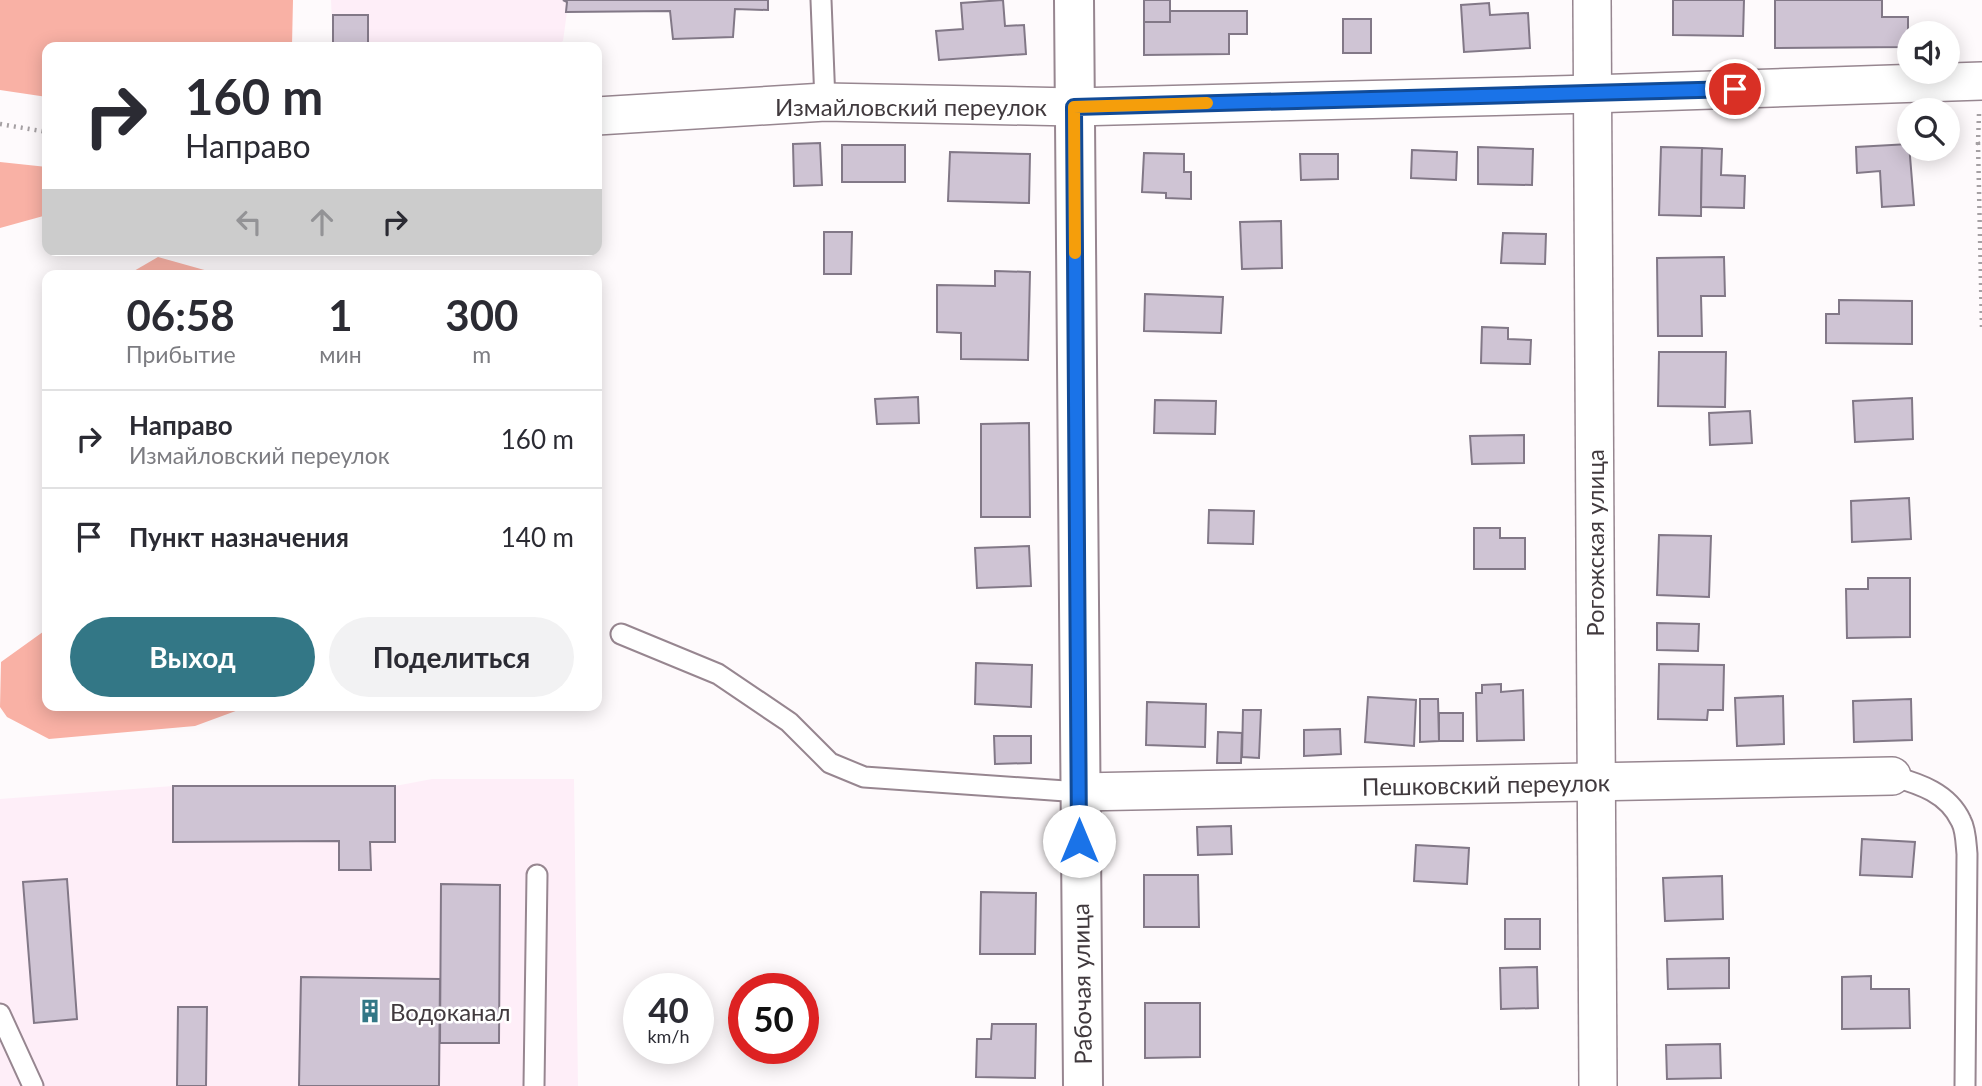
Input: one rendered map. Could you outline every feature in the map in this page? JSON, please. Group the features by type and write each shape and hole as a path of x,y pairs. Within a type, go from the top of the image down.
{"main road":[{"name":"Рабочая улица","path":"1074,0 1083,1086"}],"street":[{"name":"Рогожская улица","path":"1592,0 1598,1086"},
{"name":"Измайловский переулок","path":"602,116 825,102 1074,107 1982,81"},
{"name":"Пешковский переулок","path":"1080,792 1892,776"}],"lane":[{"path":"821,0 825,102"},
{"path":"621,634 718,674 789,722 830,763 863,777 1080,792"},
{"path":"1892,776 1922,785 1946,801 1962,822 1967,854 1965,1086"},
{"path":"534,1086 537,875"},
{"path":"0,1014 33,1086"}],"path":[{"path":"0,124 42,131"},
{"path":"1978,143 1982,329"}],"shaded area":[{"path":"0,0 293,0 292,42 42,42 42,96 0,90"},
{"path":"331,0 768,0 768,10 735,9 733,37 673,39 670,11 567,12 561,42 333,42"},
{"path":"0,162 42,166 42,216 0,228"},
{"path":"158,257 204,270 136,270"},
{"path":"42,633 42,711 236,711 195,726 49,739 7,717 0,707 1,662"},
{"path":"432,779 574,779 578,1086 0,1086 0,799 173,786 395,786"}],"building":[{"path":"563,0 768,0 768,10 735,9 733,37 673,39 670,11 566,12 567,2"},
{"path":"1003,0 1005,26 1024,25 1026,54 939,60 936,31 963,29 961,3"},
{"path":"1144,0 1170,0 1170,22 1144,22"},
{"path":"1673,0 1744,0 1743,36 1673,35"},
{"path":"1775,0 1882,0 1882,17 1908,17 1908,21 1897,21 1897,47 1775,48"},
{"path":"1489,3 1490,15 1528,13 1530,48 1464,52 1461,5"},
{"path":"1170,11 1247,11 1247,34 1229,34 1229,54 1144,55 1144,22 1170,22"},
{"path":"333,15 368,15 368,42 333,42"},
{"path":"1343,19 1371,19 1371,53 1343,53"},
{"path":"820,143 822,185 794,186 793,144"},
{"path":"842,145 905,145 905,182 842,182"},
{"path":"1897,145 1897,161 1910,161 1914,205 1882,207 1880,171 1857,173 1856,147"},
{"path":"1478,147 1533,149 1532,185 1478,184"},
{"path":"1661,147 1702,148 1701,216 1659,215"},
{"path":"1702,148 1722,149 1721,175 1745,176 1744,208 1701,207"},
{"path":"1412,150 1457,152 1456,180 1411,178"},
{"path":"950,152 1030,154 1029,203 948,201"},
{"path":"1144,153 1184,154 1184,172 1191,172 1191,199 1166,198 1166,193 1142,192"},
{"path":"1300,154 1338,154 1338,179 1301,180"},
{"path":"1281,221 1282,268 1242,269 1240,222"},
{"path":"824,232 852,232 851,274 824,274"},
{"path":"1503,233 1546,234 1545,264 1501,263"},
{"path":"1724,257 1725,296 1701,296 1702,336 1658,336 1657,258"},
{"path":"995,271 1030,272 1028,360 961,359 961,333 937,332 937,285 995,286"},
{"path":"1145,294 1223,297 1221,333 1144,331"},
{"path":"1839,300 1912,301 1912,344 1826,343 1826,314 1839,314"},
{"path":"1482,327 1508,328 1508,339 1531,340 1530,364 1481,363"},
{"path":"1659,352 1726,352 1725,407 1658,406"},
{"path":"918,397 919,423 877,424 875,399"},
{"path":"1912,398 1913,439 1855,442 1853,401"},
{"path":"1155,400 1216,401 1215,434 1154,433"},
{"path":"1750,411 1752,443 1710,445 1709,413"},
{"path":"1029,423 1030,517 981,517 981,424"},
{"path":"1524,435 1524,463 1472,464 1470,436"},
{"path":"1909,498 1911,539 1852,542 1851,501"},
{"path":"1209,510 1254,511 1253,544 1208,543"},
{"path":"1474,528 1500,528 1500,538 1525,538 1525,569 1474,569"},
{"path":"1659,535 1711,536 1709,597 1657,595"},
{"path":"1029,546 1031,586 977,588 975,548"},
{"path":"1868,578 1910,578 1910,637 1847,638 1846,589 1868,589"},
{"path":"1657,623 1699,624 1698,651 1657,650"},
{"path":"976,663 1032,665 1031,707 975,704"},
{"path":"1659,664 1724,665 1723,710 1708,710 1707,720 1658,719"},
{"path":"1501,684 1501,692 1523,690 1524,740 1477,741 1476,693 1482,693 1482,685"},
{"path":"1783,696 1784,744 1737,746 1735,698"},
{"path":"1368,697 1416,700 1414,746 1365,742"},
{"path":"1420,699 1438,699 1439,741 1420,742"},
{"path":"1911,699 1912,740 1854,742 1853,701"},
{"path":"1147,702 1206,704 1205,747 1146,745"},
{"path":"1243,710 1261,710 1259,758 1242,757"},
{"path":"1439,713 1463,713 1463,741 1439,741"},
{"path":"1340,729 1341,754 1304,756 1304,730"},
{"path":"1218,732 1242,733 1241,763 1217,763"},
{"path":"994,736 1031,736 1031,763 995,764"},
{"path":"173,786 395,786 395,842 370,842 371,870 339,870 339,841 173,842"},
{"path":"1231,826 1232,854 1198,855 1197,827"},
{"path":"1862,839 1915,842 1912,877 1860,875"},
{"path":"1416,845 1469,848 1467,884 1414,881"},
{"path":"1144,875 1198,875 1199,927 1144,927"},
{"path":"1722,876 1723,919 1665,921 1663,878"},
{"path":"67,879 77,1019 34,1023 23,882"},
{"path":"441,884 500,885 499,1043 440,1043"},
{"path":"981,892 1036,893 1035,954 980,954"},
{"path":"1505,919 1540,919 1540,949 1505,949"},
{"path":"1729,958 1729,988 1668,989 1667,959"},
{"path":"1537,967 1538,1008 1501,1009 1500,968"},
{"path":"1871,976 1871,989 1909,989 1910,1028 1842,1029 1842,977"},
{"name":"Водоканал","path":"301,977 440,979 439,1086 299,1086"},
{"path":"1145,1003 1200,1003 1200,1057 1145,1058"},
{"path":"178,1007 207,1007 206,1086 177,1086"},
{"path":"992,1024 1036,1024 1035,1078 976,1077 977,1039 991,1039"},
{"path":"1720,1044 1721,1078 1667,1079 1666,1045"}],"slow traffic":[{"path":"1075,253 1074,107 1207,103"}],"place":[{"name":"Водоканал","path":"370,1011"}],"route":[{"path":"1079,841 1074,107 1735,89"}]}
